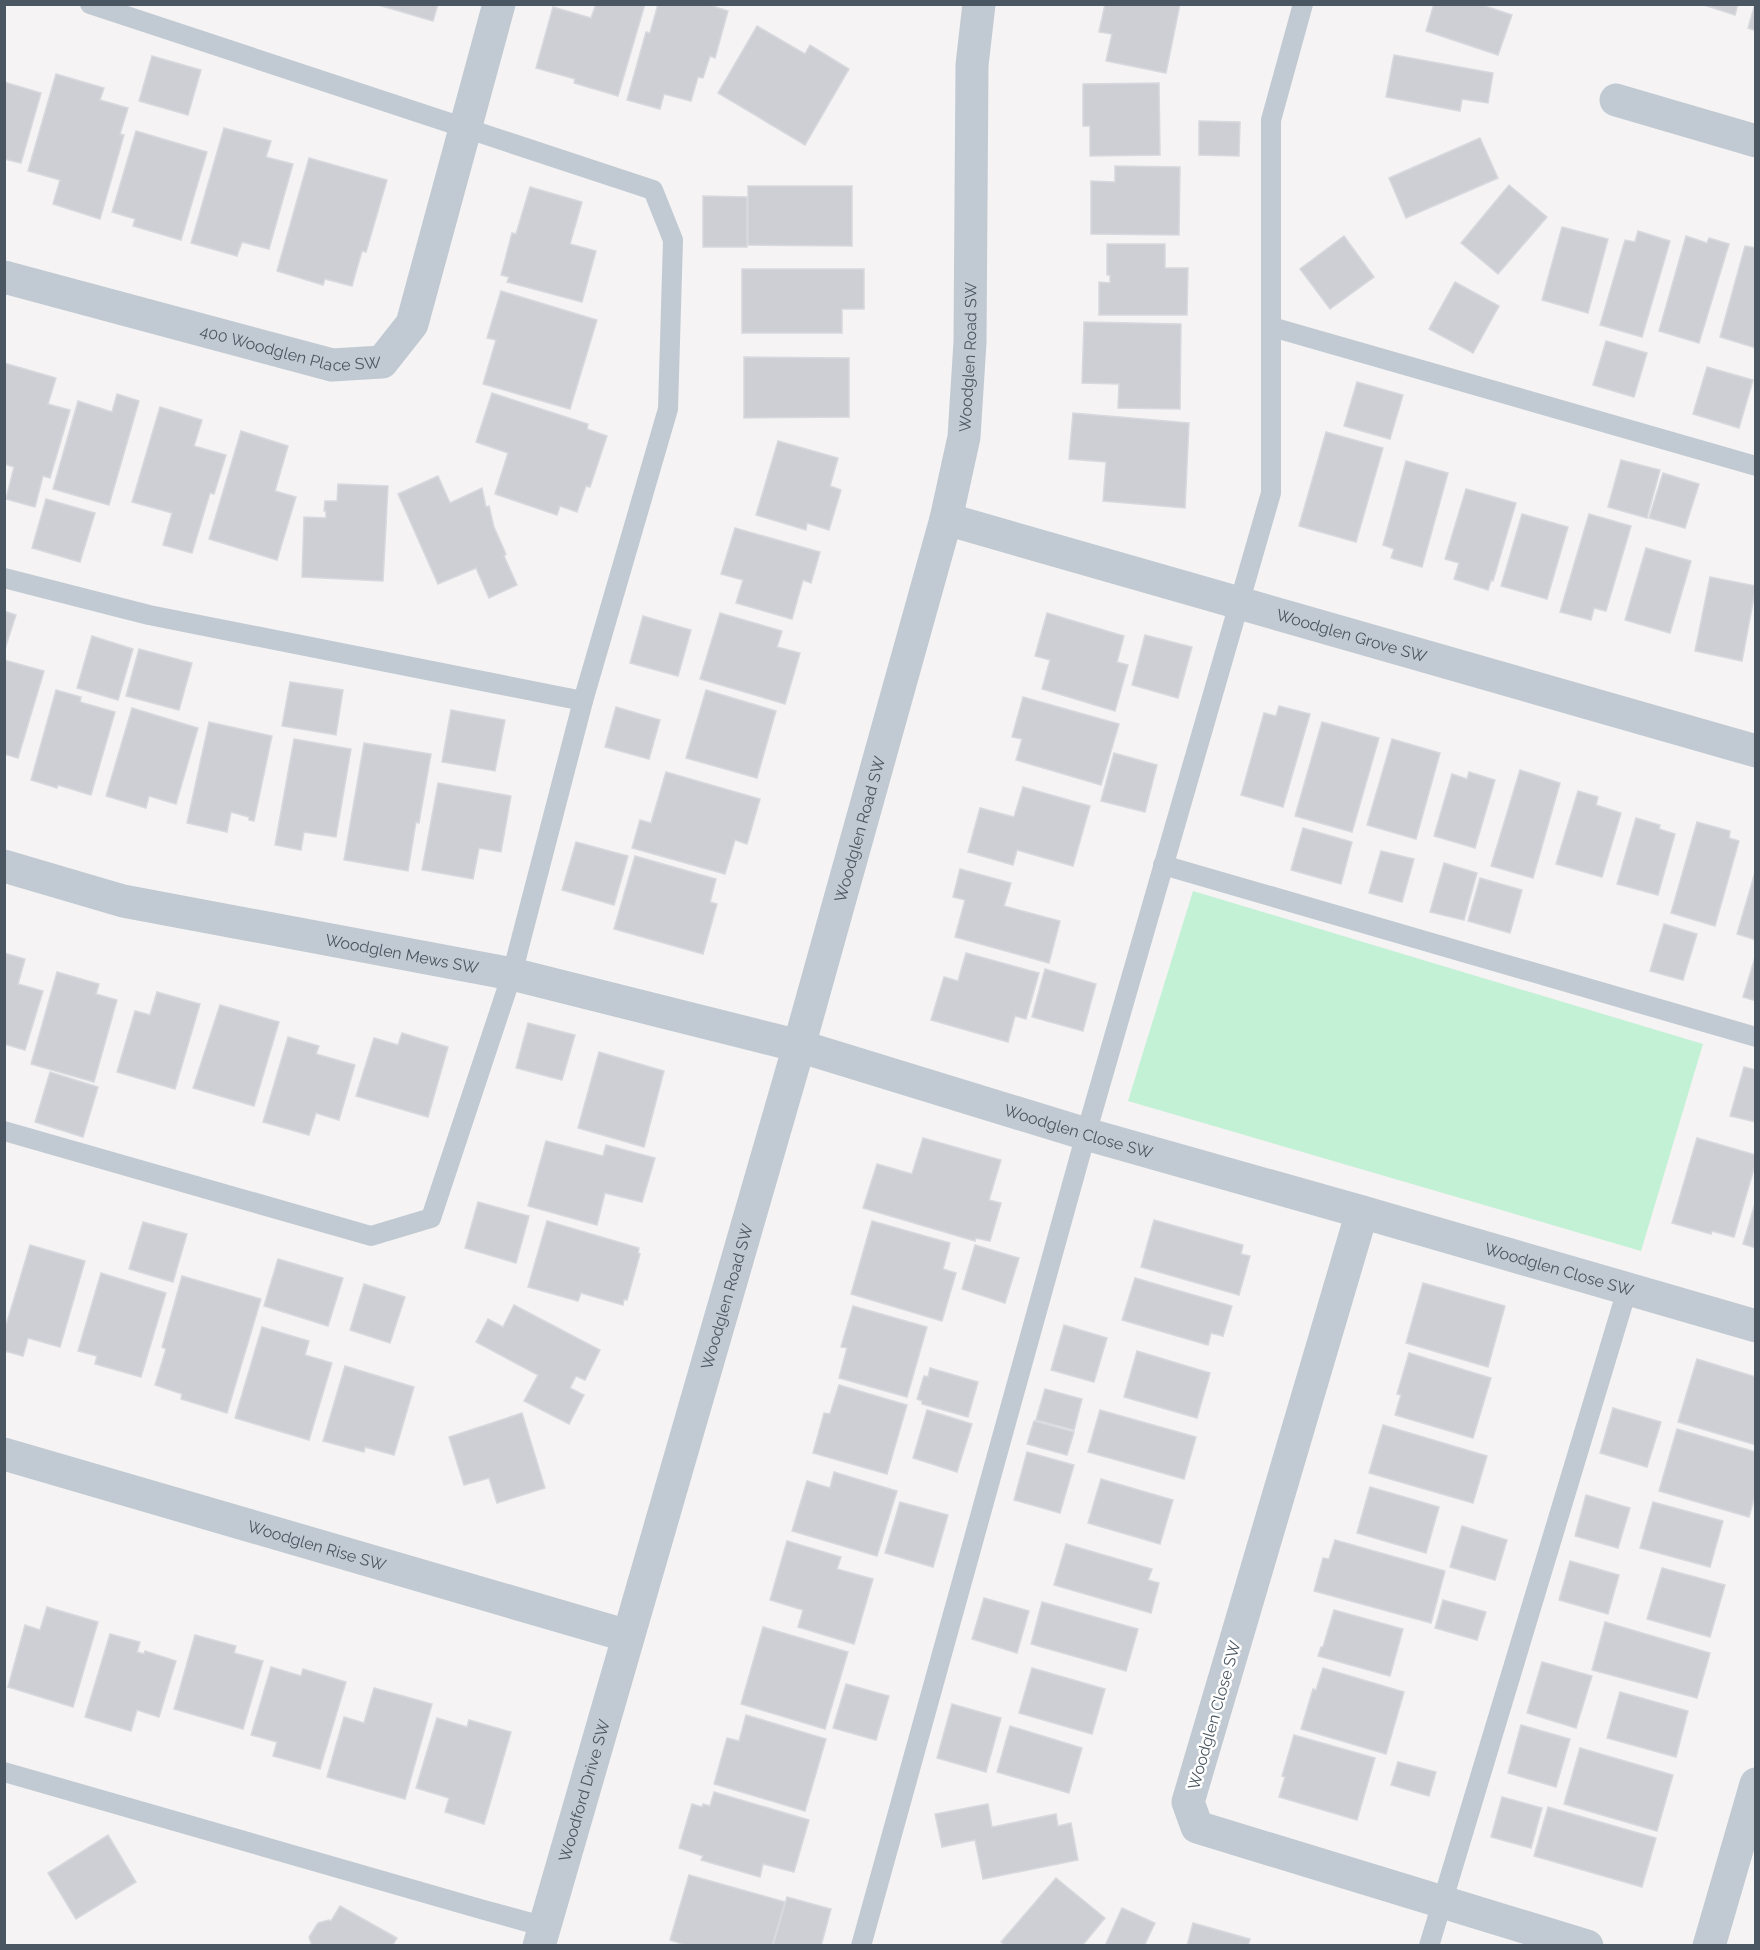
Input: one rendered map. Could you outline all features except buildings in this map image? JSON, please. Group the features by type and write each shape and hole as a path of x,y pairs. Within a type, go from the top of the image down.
{"street":[{"name":"400 Woodglen Place SW","path":"4,277 332,365 382,362 412,324 499,4"},
{"name":"Woodglen Road SW","path":"628,1636 799,1046 946,519 964,437 970,354 972,65 979,4"},
{"path":"1617,100 1755,141"},
{"name":"Woodglen Grove SW","path":"946,519 1755,751"},
{"name":"Woodglen Mews SW","path":"4,866 123,902 512,974 799,1046"},
{"name":"Woodglen Close SW","path":"799,1046 1086,1134 1755,1326"},
{"name":"Woodglen Close SW","path":"1362,1212 1188,1802 1197,1827 1587,1946"},
{"name":"Woodglen Rise SW","path":"4,1454 628,1636"},
{"name":"Woodford Drive SW","path":"542,1936 628,1636"},
{"path":"1709,1946 1755,1784"}],"lane":[{"path":"4,1131 371,1236 431,1218 512,974 582,701 668,409 673,240 653,190 90,4"},
{"path":"861,1946 1086,1134 1271,493 1271,120 1303,4"},
{"path":"1272,327 1755,465"},
{"path":"4,578 149,615 582,701"},
{"path":"1163,865 1755,1037"},
{"path":"1429,1946 1627,1290"},
{"path":"4,1772 484,1910 542,1936"}],"green space":[{"path":"1193,891 1703,1044 1641,1251 1128,1101"}]}
